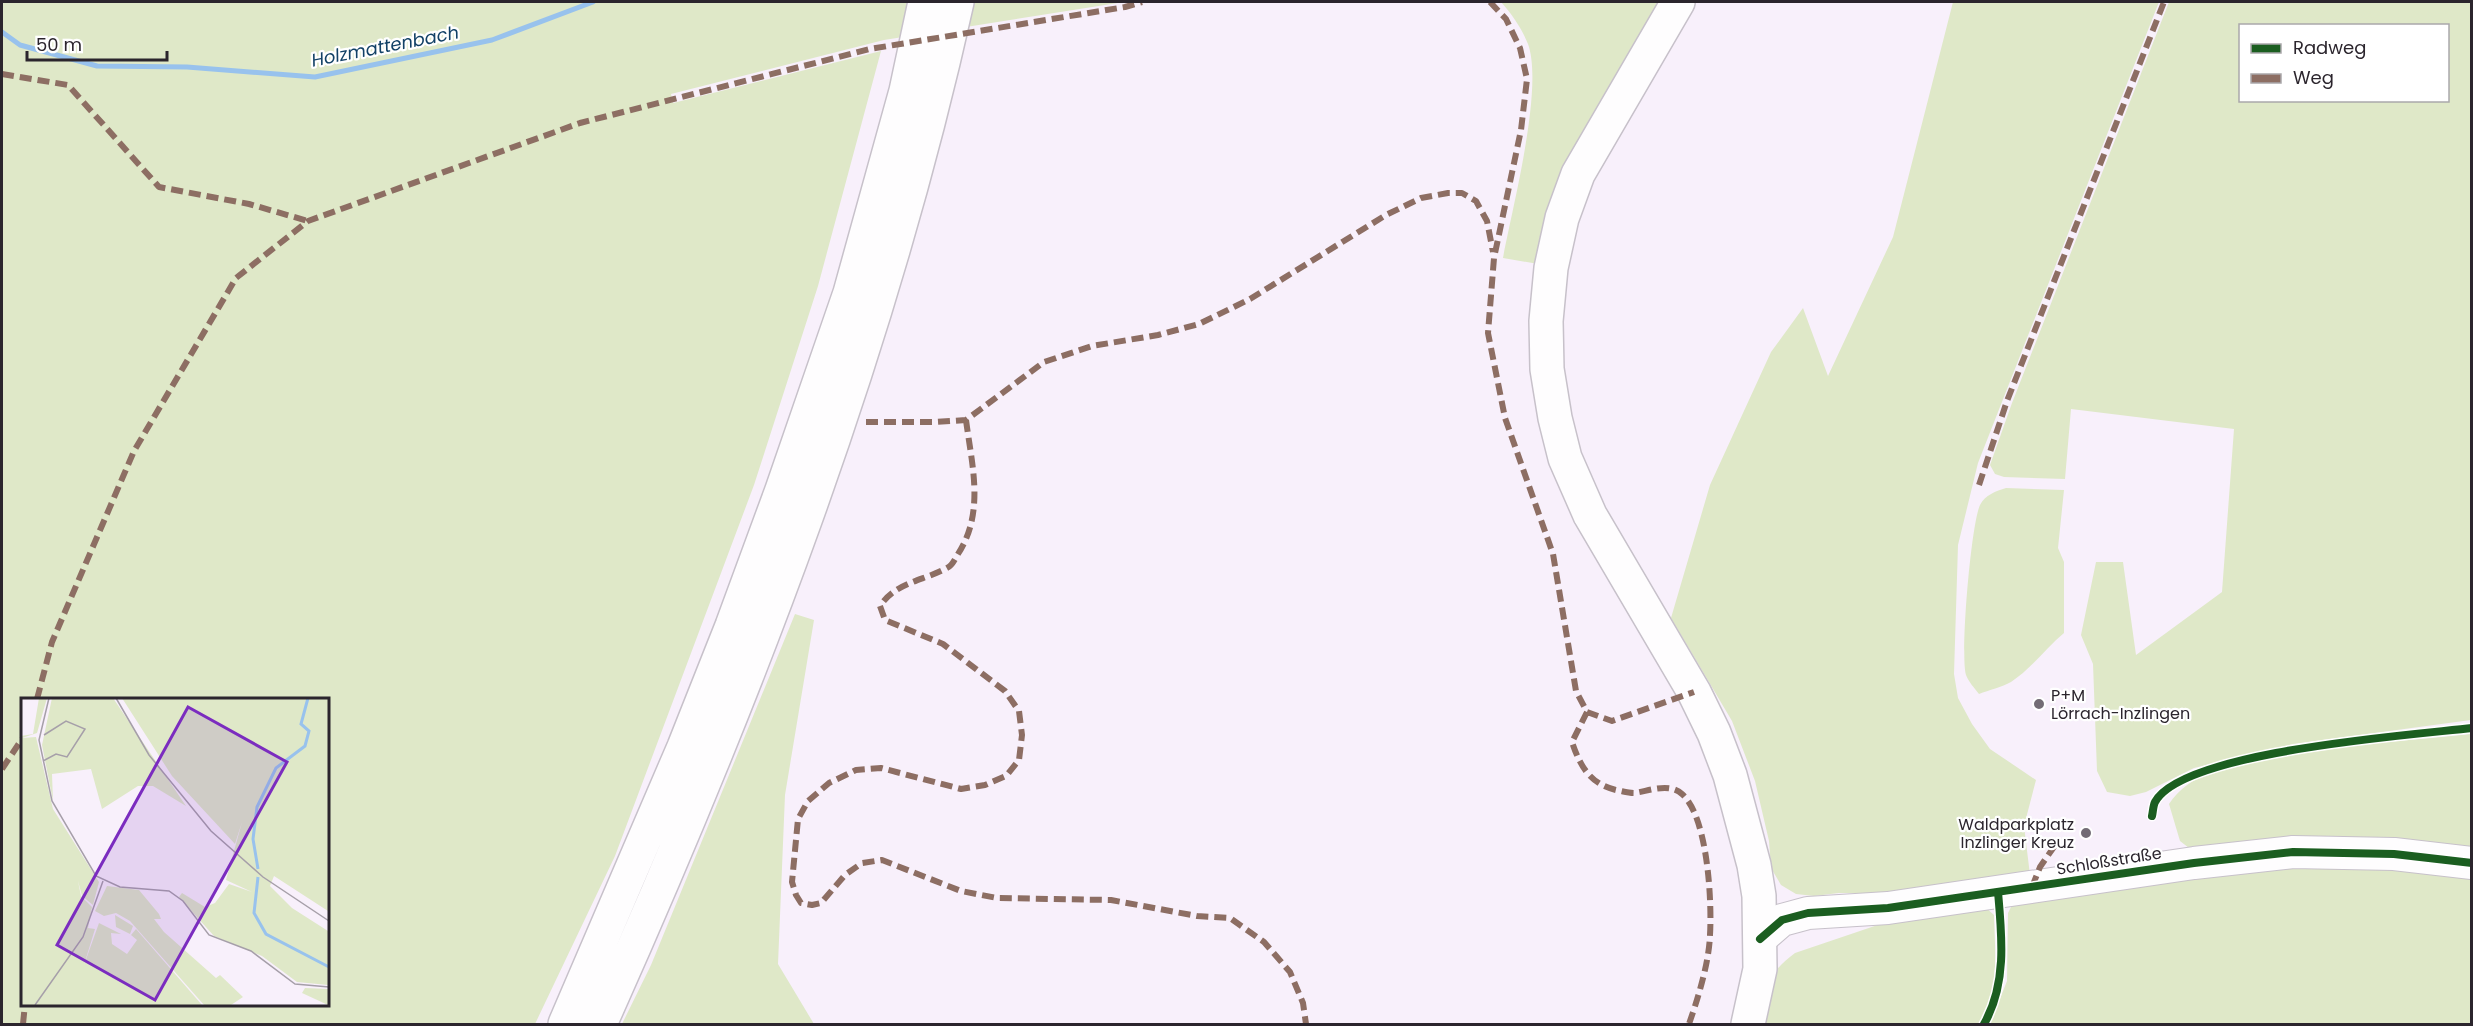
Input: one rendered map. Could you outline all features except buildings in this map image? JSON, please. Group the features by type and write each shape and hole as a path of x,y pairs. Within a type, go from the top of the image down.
{"main road":[{"path":"565,1024 684,747 782,490 850,293 906,91 926,2"},
{"path":"600,1024 691,813 812,501 887,267 936,97 957,2"},
{"path":"1678,2 1578,174 1562,218 1551,268 1546,321 1547,369 1555,418 1565,458 1590,515 1703,709 1730,775 1756,877 1760,969 1748,1024"},
{"path":"1725,1024 1738,971 1738,868 1744,830"},
{"path":"1738,971 1749,951 1760,939"}],"street":[{"name":"Schloßstraße","path":"1760,939 1782,920 1808,913 1888,908 2194,862 2293,852 2394,854 2472,862"},
{"path":"1756,877 1774,896 1808,913"},
{"name":"Schloßstraße","path":"1760,939 1793,938 1832,928 1888,908"}],"green space":[{"path":"2,2 1124,2 884,40 671,94 673,103 881,51 818,286 754,485 615,856 535,1024 2,1024"},
{"path":"1501,2 1665,2 1544,265 1503,258 1525,149 1532,89 1532,64 1523,33"},
{"path":"1953,2 2159,2 1978,463 1958,545 1954,674 1958,698 1972,724 1990,749 2036,780 2024,826 2030,875 1898,893 1839,893 1814,896 1796,894 1781,885 1771,868 1769,841 1755,781 1732,721 1671,618 1710,485 1771,352 1803,308 1828,376 1893,237"},
{"path":"2169,2 2471,2 2471,720 2293,744 2194,768 2146,792 2130,796 2107,792 2097,771 2093,664 2081,635 2096,562 2123,562 2136,655 2222,592 2234,429 2071,409 2065,479 2004,477 1995,474 1990,465 2012,403"},
{"path":"2006,488 2064,490 2058,548 2064,562 2064,633 2018,677 2007,684 1979,694 1966,675 1964,643 1973,537 1982,502 1991,494"},
{"path":"795,614 814,620 785,795 778,964 814,1024 622,1024 651,965"},
{"path":"2471,734 2471,1024 1990,1024 2007,981 2008,913 2013,903 2189,848 2180,841 2169,804 2193,781 2206,774 2242,764 2307,751"},
{"path":"1984,906 1994,915 1995,971 1990,998 1979,1024 1754,1024 1767,984 1777,969 1795,953 1913,913"}],"waterway":[{"name":"Holzmattenbach","path":"2,32 20,45 97,66 187,67 315,77 492,40 593,2"}],"marked path":[{"path":"37,698 52,642 134,451 236,278 308,221 580,123 870,49 1125,7 1142,2"},
{"path":"1490,2 1506,19 1520,48 1527,79 1521,130 1494,258 1488,333 1505,418 1553,554 1576,691 1587,712 1612,721 1694,692"},
{"path":"1979,485 2007,401 2164,2"},
{"path":"2,74 68,85 159,187 249,204 308,221"},
{"path":"866,422 966,420 1044,362 1092,346 1158,335 1199,324 1250,299 1386,215 1421,198 1462,193 1476,201 1487,221 1493,252"},
{"path":"966,420 974,488 974,505 966,538 949,567 902,587 886,598 880,606 885,620 943,644 1005,691 1019,711 1022,735 1019,760 1006,776 985,785 961,789 881,768 856,770 829,783 808,801 798,819 792,882 796,895 801,903 812,905 821,903 845,875 862,863 882,860 961,891 997,898 1111,900 1197,916 1230,918 1264,942 1290,972 1303,1003 1306,1024"},
{"path":"1587,712 1572,742 1579,759 1593,779 1607,787 1630,793 1665,788 1677,790 1691,805 1698,821 1709,882 1710,935 1705,969 1689,1024"},
{"path":"2,769 21,740"},
{"path":"2032,887 2040,867 2058,841"},
{"path":"23,1024 25,1005"}],"cycle path":[{"path":"2152,816 2155,802 2174,784 2208,770 2302,748 2472,728"},
{"path":"1760,939 1782,920 1808,913 1888,908 2194,863 2293,852 2394,854 2472,863"},
{"path":"1984,1024 1991,1009 2000,976 2001,926 1998,892"}],"place":[{"name":"P+M Lörrach-Inzlingen","path":"2039,704"},
{"name":"Waldparkplatz Inzlinger Kreuz","path":"2086,833"}]}
